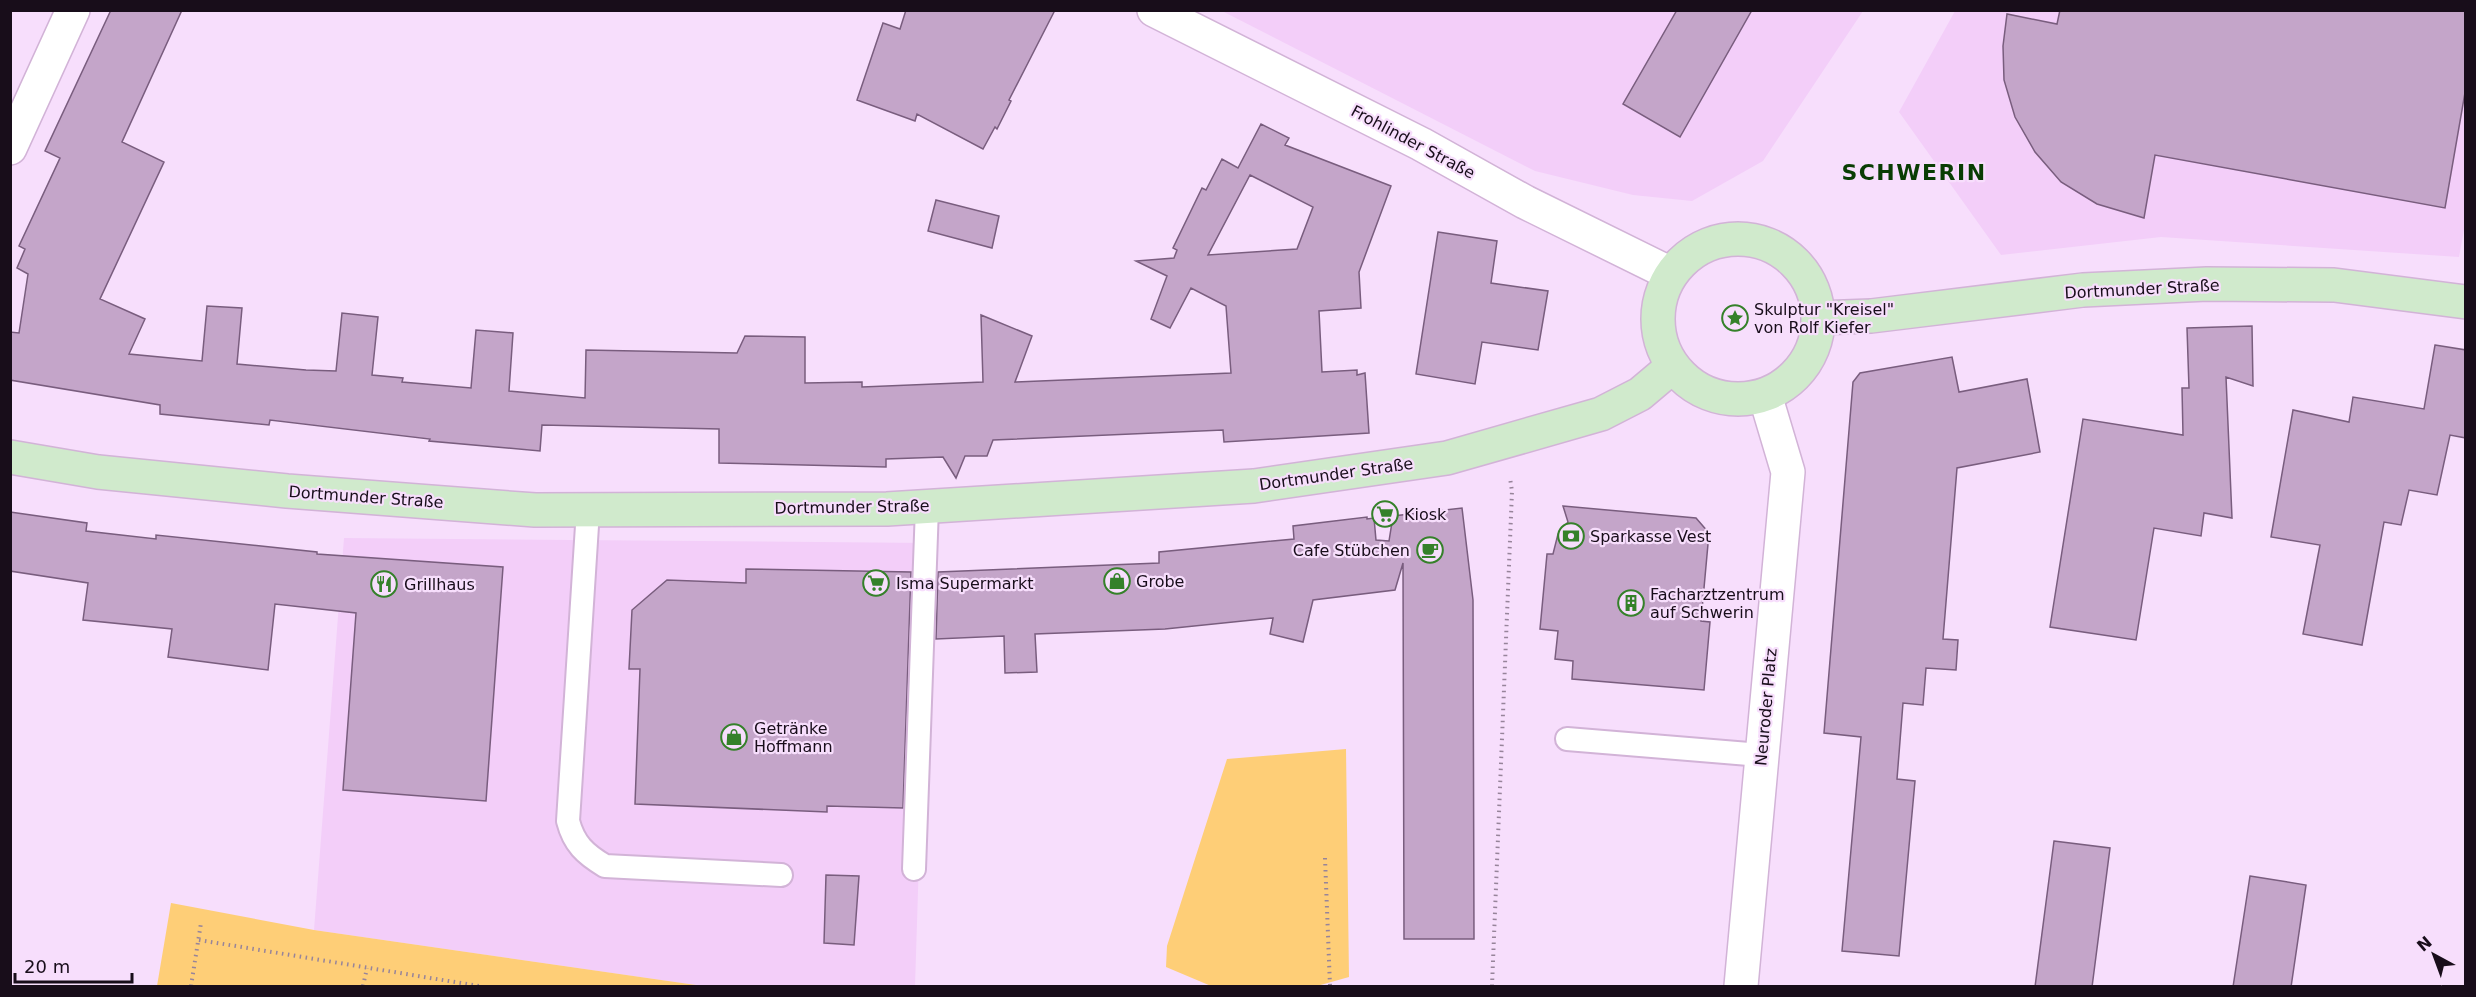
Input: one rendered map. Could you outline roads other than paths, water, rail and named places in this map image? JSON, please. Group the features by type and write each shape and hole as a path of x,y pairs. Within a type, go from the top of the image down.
{"main road":[{"path":"1721,240 1755,240 1781,251 1797,264 1808,280 1816,299 1818,318 1815,344 1803,366 1793,378 1765,395 1748,399 1713,397 1697,389 1672,367 1659,337 1657,315 1661,294 1671,274 1685,258 1702,247 1721,240"},
{"name":"Dortmunder Straße","path":"1818,318 1893,313 2083,290 2207,284 2334,285 2466,302"},
{"name":"Dortmunder Straße","path":"10,457 98,472 287,491 535,510 927,507 1254,486 1447,458 1601,414 1640,394 1672,367"}],"street":[{"path":"10,148 73,10"},
{"name":"Frohlinder Straße","path":"1155,10 1421,144 1525,202 1671,274"},
{"name":"Neuroder Platz","path":"1741,987 1788,472 1765,395"}],"lane":[{"path":"914,869 927,507"},
{"path":"588,510 568,820 572,837 584,853 604,867 781,875"},
{"path":"1568,739 1761,755"}],"place":[{"name":"Skulptur \"Kreisel\" von Rolf Kiefer","path":"1735,318"},
{"name":"Kiosk","path":"1385,514"},
{"name":"Sparkasse Vest","path":"1571,536"},
{"name":"Cafe Stübchen","path":"1430,550"},
{"name":"Grobe","path":"1117,581"},
{"name":"Isma Supermarkt","path":"876,583"},
{"name":"Grillhaus","path":"384,584"},
{"name":"Facharztzentrum auf Schwerin","path":"1631,603"},
{"name":"Getränke Hoffmann","path":"734,737"}],"district":[{"name":"SCHWERIN","path":"1914,172"}]}
